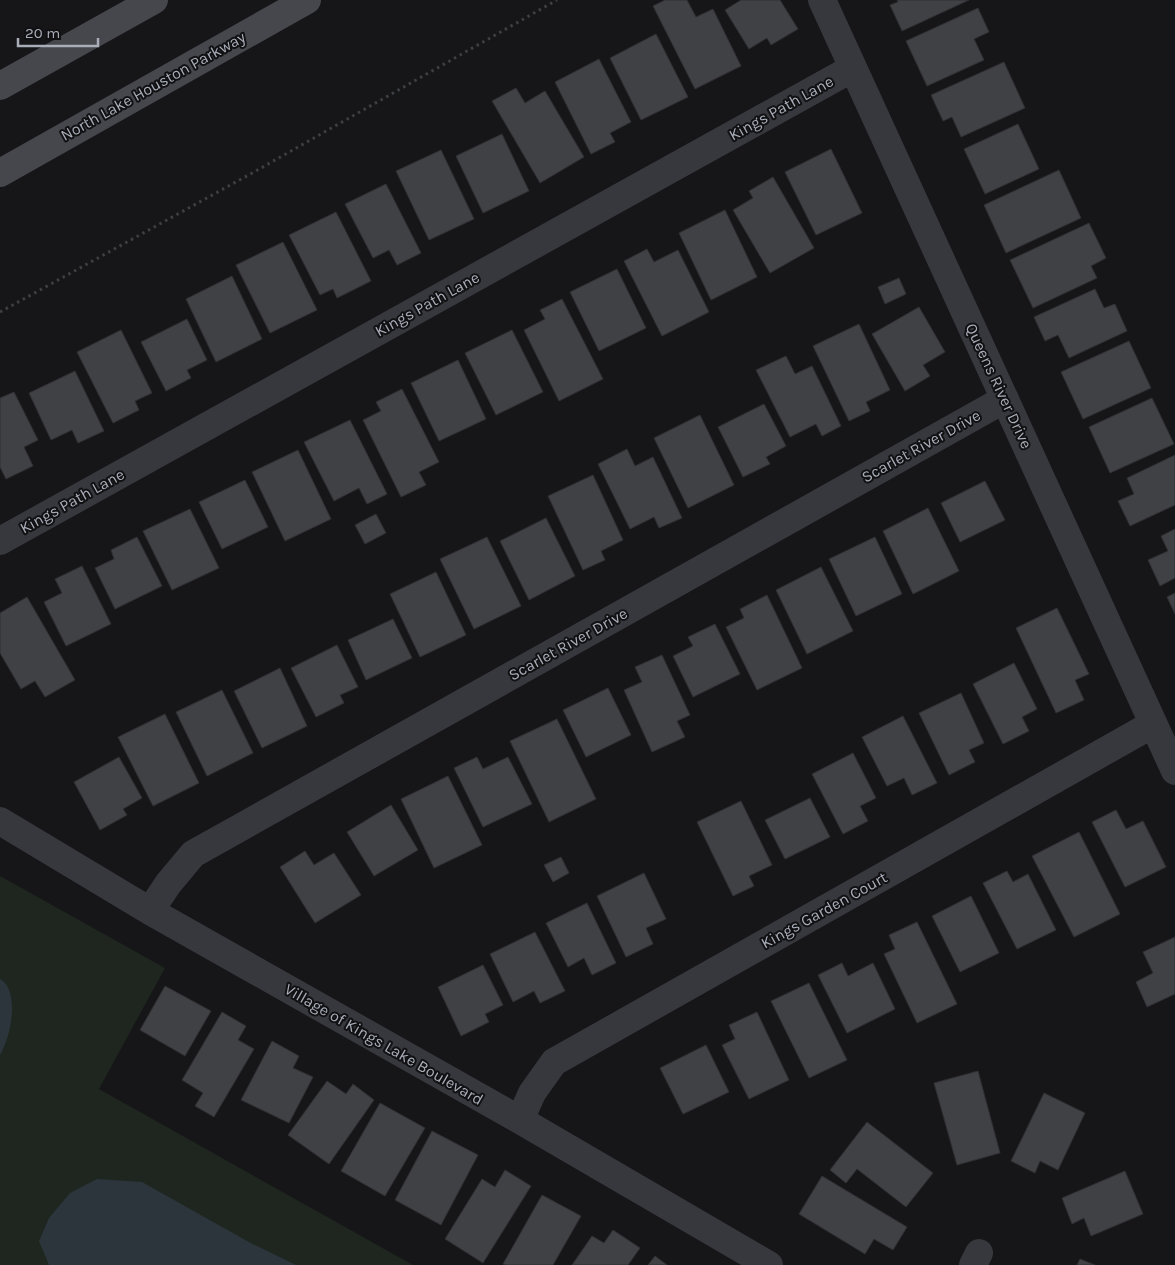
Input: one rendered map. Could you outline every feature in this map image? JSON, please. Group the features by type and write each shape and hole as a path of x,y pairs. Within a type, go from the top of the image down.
{"main road":[{"path":"0,86 154,0"},
{"name":"North Lake Houston Parkway","path":"0,173 307,0"}],"street":[{"name":"Queens River Drive","path":"822,0 1175,771"},
{"name":"Kings Path Lane","path":"0,541 853,68"},
{"name":"Scarlet River Drive","path":"150,911 168,884 193,854 1005,399"},
{"name":"Kings Garden Court","path":"520,1120 532,1093 554,1062 1153,724"},
{"name":"Village of Kings Lake Boulevard","path":"0,821 150,911 520,1120 769,1265"}],"path":[{"path":"0,312 254,172 557,0"}],"shaded area":[{"path":"0,876 165,968 99,1089 413,1265 0,1265"},
{"path":"0,979 6,984 10,992 12,1010 7,1039 0,1055"},
{"path":"97,1179 142,1182 247,1241 296,1265 49,1265 39,1241 49,1218 70,1193"}],"building":[{"path":"665,0 687,0 696,17 713,9 741,66 695,89 653,6"},
{"path":"741,0 780,0 798,29 771,45 767,38 749,49 725,10"},
{"path":"897,0 969,0 902,31 890,5 898,2"},
{"path":"978,8 989,32 974,39 984,60 927,86 906,41"},
{"path":"656,34 688,97 641,120 610,58"},
{"path":"599,59 631,122 610,133 615,142 591,154 555,82"},
{"path":"1004,62 1025,108 961,137 952,117 943,121 931,95"},
{"path":"516,88 525,103 545,91 584,157 540,183 492,101"},
{"path":"1018,124 1039,169 985,194 964,149"},
{"path":"502,134 529,191 483,213 456,156"},
{"path":"831,149 862,213 816,235 785,172"},
{"path":"441,150 474,219 429,240 396,171"},
{"path":"1059,170 1081,218 1006,253 984,205"},
{"path":"773,177 814,248 770,273 733,210 753,198 749,191"},
{"path":"386,184 421,253 397,265 389,250 373,258 345,204"},
{"path":"725,210 757,277 711,300 679,233"},
{"path":"336,212 371,281 337,298 333,289 320,295 289,235"},
{"path":"1089,223 1106,258 1091,266 1097,278 1033,308 1010,260"},
{"path":"283,242 317,310 270,333 236,265"},
{"path":"647,249 654,262 678,250 709,312 662,336 624,261"},
{"path":"617,269 646,328 599,351 570,292"},
{"path":"232,276 262,339 216,362 186,299"},
{"path":"899,278 906,294 885,304 878,287"},
{"path":"1095,289 1104,308 1115,304 1127,331 1069,358 1058,335 1045,341 1034,317"},
{"path":"562,299 603,379 559,401 524,330 545,319 540,310"},
{"path":"919,307 945,352 923,365 930,376 905,391 872,334"},
{"path":"187,319 207,360 187,370 191,378 166,391 141,342"},
{"path":"859,324 890,390 866,402 870,411 849,421 813,346"},
{"path":"121,330 152,393 135,401 139,410 113,423 77,352"},
{"path":"512,330 543,392 496,415 465,353"},
{"path":"1129,341 1151,388 1083,419 1061,372"},
{"path":"786,356 795,374 812,366 841,426 822,436 816,424 790,437 756,370"},
{"path":"458,360 486,419 439,441 411,383"},
{"path":"75,371 104,431 78,443 72,430 51,440 29,393"},
{"path":"402,389 439,462 419,472 426,485 401,497 363,420 381,411 376,402"},
{"path":"14,392 38,440 24,447 33,466 6,479 0,467 0,398"},
{"path":"1152,398 1174,444 1110,473 1089,427"},
{"path":"764,404 786,446 766,457 770,464 743,477 718,427"},
{"path":"700,415 734,485 688,508 654,438"},
{"path":"350,420 387,494 367,504 359,488 334,501 304,442"},
{"path":"627,449 635,466 653,457 682,518 659,528 654,517 630,529 598,464"},
{"path":"298,450 331,519 285,541 252,472"},
{"path":"1175,455 1175,505 1130,526 1118,501 1134,494 1127,478"},
{"path":"593,475 623,540 601,551 605,560 583,570 548,496"},
{"path":"245,480 268,527 222,549 199,502"},
{"path":"985,481 1005,520 960,542 941,503"},
{"path":"928,508 959,571 913,594 883,531"},
{"path":"190,509 219,568 172,590 143,531"},
{"path":"376,514 386,533 365,544 355,525"},
{"path":"546,518 575,576 529,600 500,541"},
{"path":"1175,529 1175,578 1160,586 1148,560 1168,551 1161,536"},
{"path":"137,537 162,586 115,609 95,568 114,559 111,550"},
{"path":"487,537 521,606 474,629 440,559"},
{"path":"875,537 902,594 856,616 829,559"},
{"path":"82,566 111,624 66,646 44,602 62,593 55,579"},
{"path":"821,567 853,631 807,654 776,590"},
{"path":"436,572 466,635 420,657 390,594"},
{"path":"1175,593 1175,614 1167,597"},
{"path":"767,595 802,668 757,690 726,627 744,618 740,609"},
{"path":"27,597 75,680 45,697 35,681 21,689 0,653 0,613"},
{"path":"1057,608 1089,674 1075,680 1084,700 1056,713 1016,628"},
{"path":"393,619 412,658 366,680 348,640"},
{"path":"715,624 740,674 693,697 673,656 693,646 688,637"},
{"path":"337,645 358,687 340,695 344,703 316,717 291,668"},
{"path":"662,655 690,715 677,721 685,737 652,752 624,690 642,682 635,667"},
{"path":"1014,663 1037,709 1022,717 1029,731 1003,744 973,684"},
{"path":"280,668 307,726 262,748 234,691"},
{"path":"608,688 631,735 586,757 563,710"},
{"path":"222,690 253,753 207,776 176,712"},
{"path":"961,693 984,743 969,750 975,762 949,775 919,713"},
{"path":"165,714 199,783 153,806 118,737"},
{"path":"903,716 937,783 912,795 904,778 887,786 862,737"},
{"path":"557,719 596,799 549,822 510,741"},
{"path":"853,753 876,798 860,806 868,821 843,834 812,774"},
{"path":"119,757 142,798 123,809 127,815 100,830 74,782"},
{"path":"477,757 483,769 508,757 532,804 483,827 454,768"},
{"path":"448,776 482,845 434,868 401,799"},
{"path":"810,798 830,837 785,859 765,820"},
{"path":"741,801 772,865 749,876 754,886 733,896 697,822"},
{"path":"391,805 418,850 374,876 347,832"},
{"path":"1116,810 1126,829 1143,821 1166,867 1125,887 1092,822"},
{"path":"1079,832 1120,914 1074,937 1032,856"},
{"path":"305,851 314,865 334,853 361,895 315,923 280,867"},
{"path":"561,857 569,873 553,882 544,865"},
{"path":"1007,871 1013,882 1028,874 1056,930 1017,949 983,883"},
{"path":"644,873 666,919 646,928 653,944 626,957 597,896"},
{"path":"971,896 999,953 960,972 932,916"},
{"path":"587,903 616,963 592,975 584,958 568,967 546,923"},
{"path":"917,922 957,1004 917,1023 884,954 895,949 889,935"},
{"path":"535,932 565,991 540,1003 534,991 513,1002 490,954"},
{"path":"1175,937 1175,994 1147,1007 1136,982 1153,973 1143,952"},
{"path":"842,963 848,976 873,963 895,1009 847,1033 818,975"},
{"path":"483,965 503,1005 485,1014 489,1022 461,1036 438,987"},
{"path":"809,983 847,1060 809,1078 771,1001"},
{"path":"165,986 211,1011 185,1056 140,1030"},
{"path":"222,1012 246,1026 238,1040 254,1049 214,1117 195,1106 203,1093 182,1080"},
{"path":"757,1012 789,1080 749,1099 722,1045 735,1039 729,1025"},
{"path":"272,1041 299,1056 293,1068 313,1077 289,1123 241,1100"},
{"path":"706,1045 729,1092 683,1114 660,1068"},
{"path":"978,1071 1000,1153 957,1165 934,1083"},
{"path":"327,1081 346,1094 353,1084 374,1100 329,1164 288,1135"},
{"path":"1044,1093 1085,1113 1058,1170 1040,1161 1035,1173 1011,1161"},
{"path":"380,1103 425,1128 385,1196 341,1171"},
{"path":"867,1122 933,1173 906,1207 857,1169 846,1183 830,1170"},
{"path":"432,1131 478,1155 441,1225 395,1200"},
{"path":"505,1170 531,1186 483,1263 445,1239 482,1179 495,1187"},
{"path":"1125,1171 1143,1214 1091,1236 1084,1218 1072,1224 1062,1198"},
{"path":"822,1176 907,1227 893,1250 874,1239 865,1254 799,1214"},
{"path":"542,1195 581,1216 553,1265 503,1264"},
{"path":"613,1230 640,1248 628,1265 572,1265 592,1236 604,1243"},
{"path":"655,1256 667,1265 648,1265"},
{"path":"1080,1259 1095,1265 1077,1265"}]}
